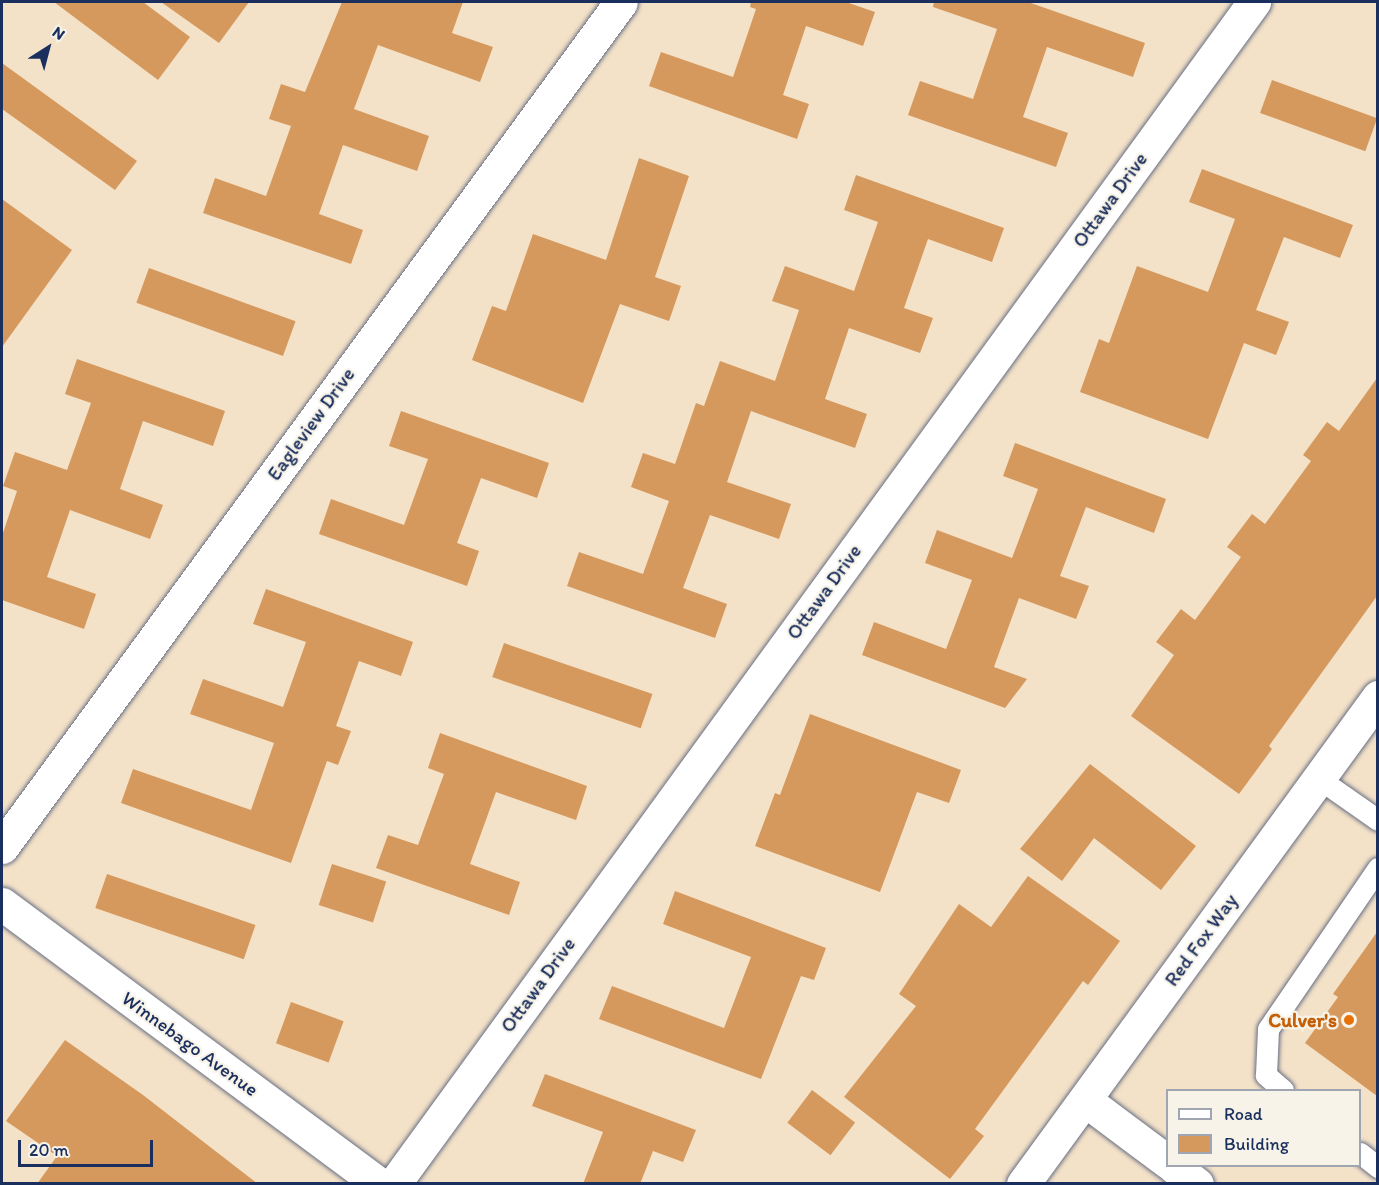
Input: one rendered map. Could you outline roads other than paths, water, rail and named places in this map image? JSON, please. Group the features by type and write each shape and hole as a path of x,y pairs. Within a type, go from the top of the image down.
{"street":[{"name":"Eagleview Drive","path":"2,847 621,2"},
{"name":"Ottawa Drive","path":"394,1184 1254,2"},
{"name":"Red Fox Way","path":"1023,1184 1377,697"},
{"name":"Winnebago Avenue","path":"2,904 379,1184"},
{"path":"1085,1100 1166,1161"},
{"path":"1174,1167 1197,1184"}],"lane":[{"path":"1318,778 1377,820"},
{"path":"1282,1089 1266,1075 1268,1029 1377,868"},
{"path":"1361,1155 1377,1167"}],"place":[{"name":"Culver's","path":"1349,1020"}]}
